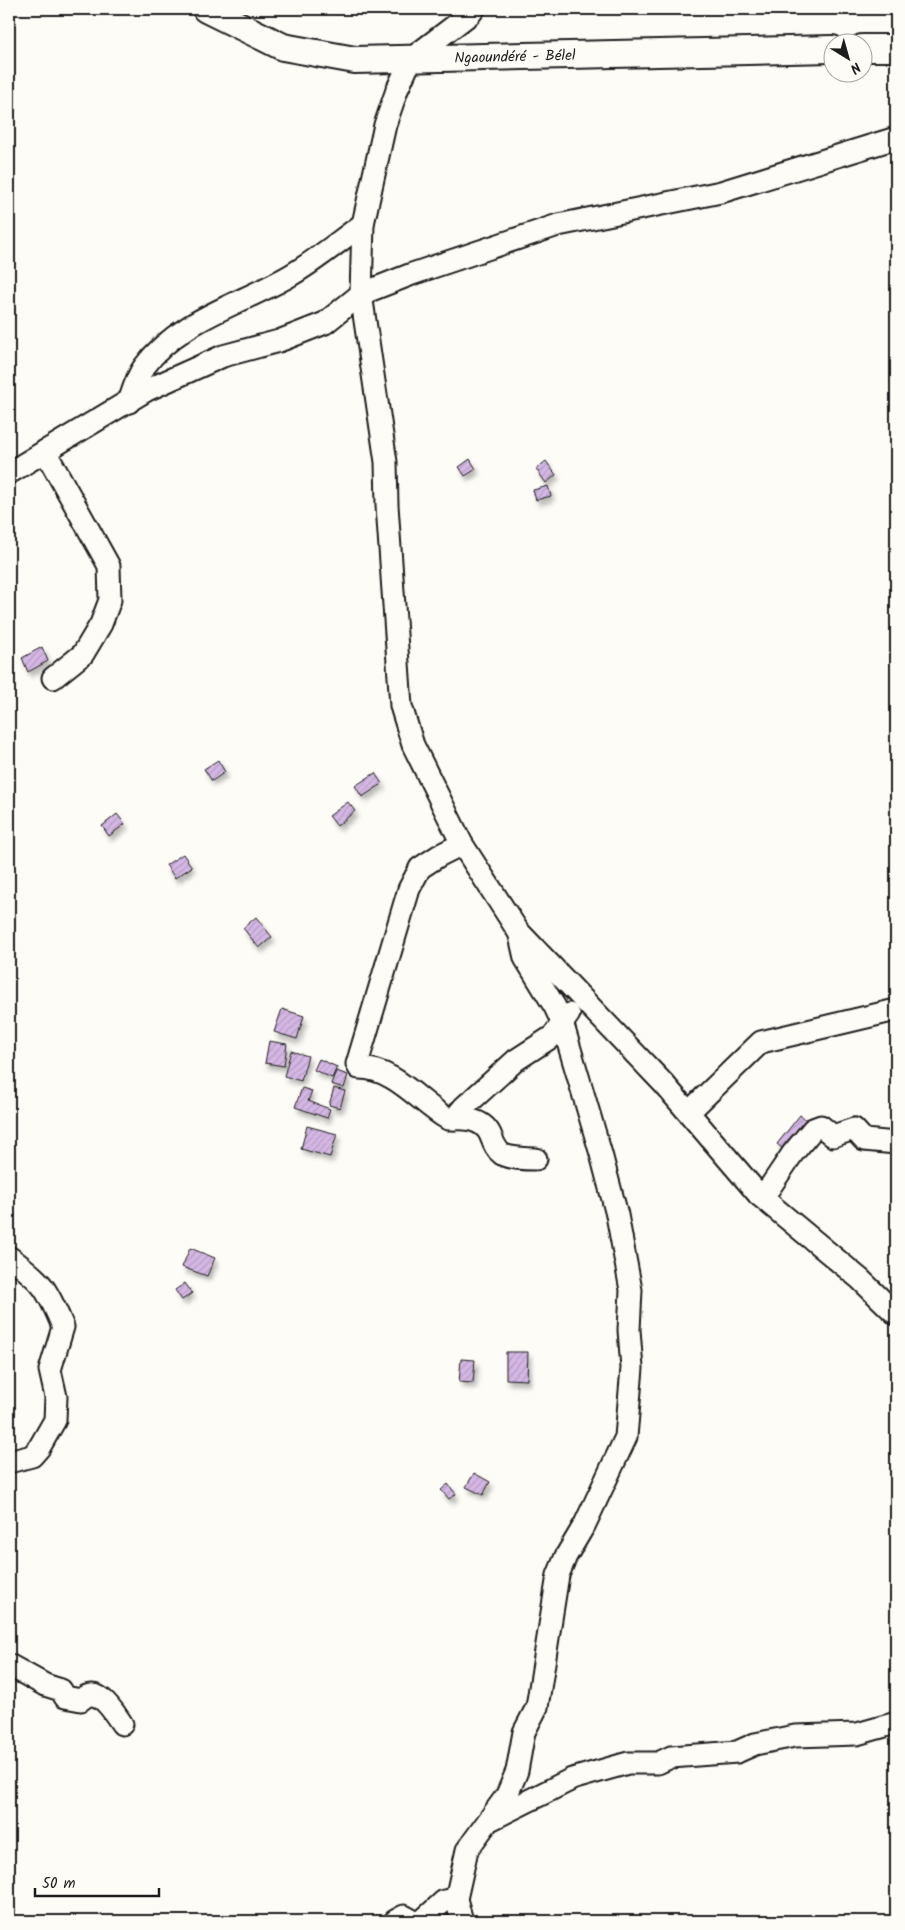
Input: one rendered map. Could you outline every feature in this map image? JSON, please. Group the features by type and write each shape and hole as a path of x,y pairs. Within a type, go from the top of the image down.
{"main road":[{"name":"Ngaoundéré - Bélel","path":"206,9 283,47 355,60 822,49"},
{"path":"872,48 896,48"}],"street":[{"path":"474,9 412,59 397,90 385,125 362,224 363,265 361,294 386,462 387,505 401,706 413,745 462,844 518,931 664,1084 759,1195 860,1279 896,1314"},
{"path":"9,473 148,390 223,356 279,341 326,323 361,294 412,274 558,225 721,192 896,138"},
{"path":"129,402 143,368 155,353 172,339 220,309 291,275 362,224"},
{"path":"45,451 109,566 110,600 101,624 83,654 53,678"},
{"path":"462,844 420,868 409,889 356,1064 359,1068 386,1074 448,1119 482,1123 494,1144 504,1156 524,1160 536,1159"},
{"path":"462,1921 456,1899 467,1850 507,1795 516,1772 524,1732 537,1707 558,1575 566,1556 585,1524 626,1438 632,1368 629,1330 631,1290 617,1215 602,1154 562,1022 525,958 518,931"},
{"path":"454,1119 464,1107 516,1060 553,1036 573,1010 587,1003"},
{"path":"689,1112 761,1042 896,1010"},
{"path":"759,1195 770,1188 793,1153 817,1126 821,1126 833,1136 854,1129 864,1140 896,1143"},
{"path":"9,1258 33,1275 46,1288 63,1327 50,1370 56,1397 55,1420 39,1448 32,1456 9,1462"},
{"path":"9,1665 45,1685 61,1690 65,1696 81,1700 86,1695 100,1698 107,1703 122,1724"},
{"path":"488,1821 572,1779 628,1763 658,1763 671,1757 737,1752 755,1744 795,1736 857,1734 896,1723"},
{"path":"422,1921 444,1901 456,1899"},
{"path":"395,1921 404,1916 413,1921"}],"building":[{"path":"470,459 476,469 465,476 459,467"},
{"path":"546,461 556,475 546,483 536,469"},
{"path":"548,486 551,496 536,500 533,490"},
{"path":"42,647 48,661 28,672 22,658"},
{"path":"218,760 225,772 212,781 204,769"},
{"path":"375,773 382,784 362,797 355,786"},
{"path":"348,802 355,811 337,826 329,816"},
{"path":"117,814 125,824 109,836 102,826"},
{"path":"183,854 192,867 175,878 166,865"},
{"path":"256,917 272,937 259,948 243,928"},
{"path":"282,1009 304,1016 297,1039 274,1032"},
{"path":"269,1041 287,1044 284,1066 265,1063"},
{"path":"291,1051 308,1056 301,1081 284,1076"},
{"path":"319,1059 337,1067 332,1078 314,1070"},
{"path":"336,1071 348,1075 344,1088 331,1084"},
{"path":"302,1088 312,1091 308,1101 330,1109 327,1118 295,1107"},
{"path":"334,1088 345,1091 340,1108 329,1105"},
{"path":"800,1115 813,1126 790,1155 777,1144"},
{"path":"307,1126 337,1134 330,1157 301,1149"},
{"path":"190,1248 215,1258 207,1276 182,1267"},
{"path":"185,1283 192,1293 182,1300 175,1290"},
{"path":"506,1352 528,1352 527,1380 506,1379"},
{"path":"461,1359 475,1360 473,1383 459,1382"},
{"path":"474,1473 490,1482 483,1495 466,1487"},
{"path":"448,1484 456,1494 449,1499 441,1490"}]}
